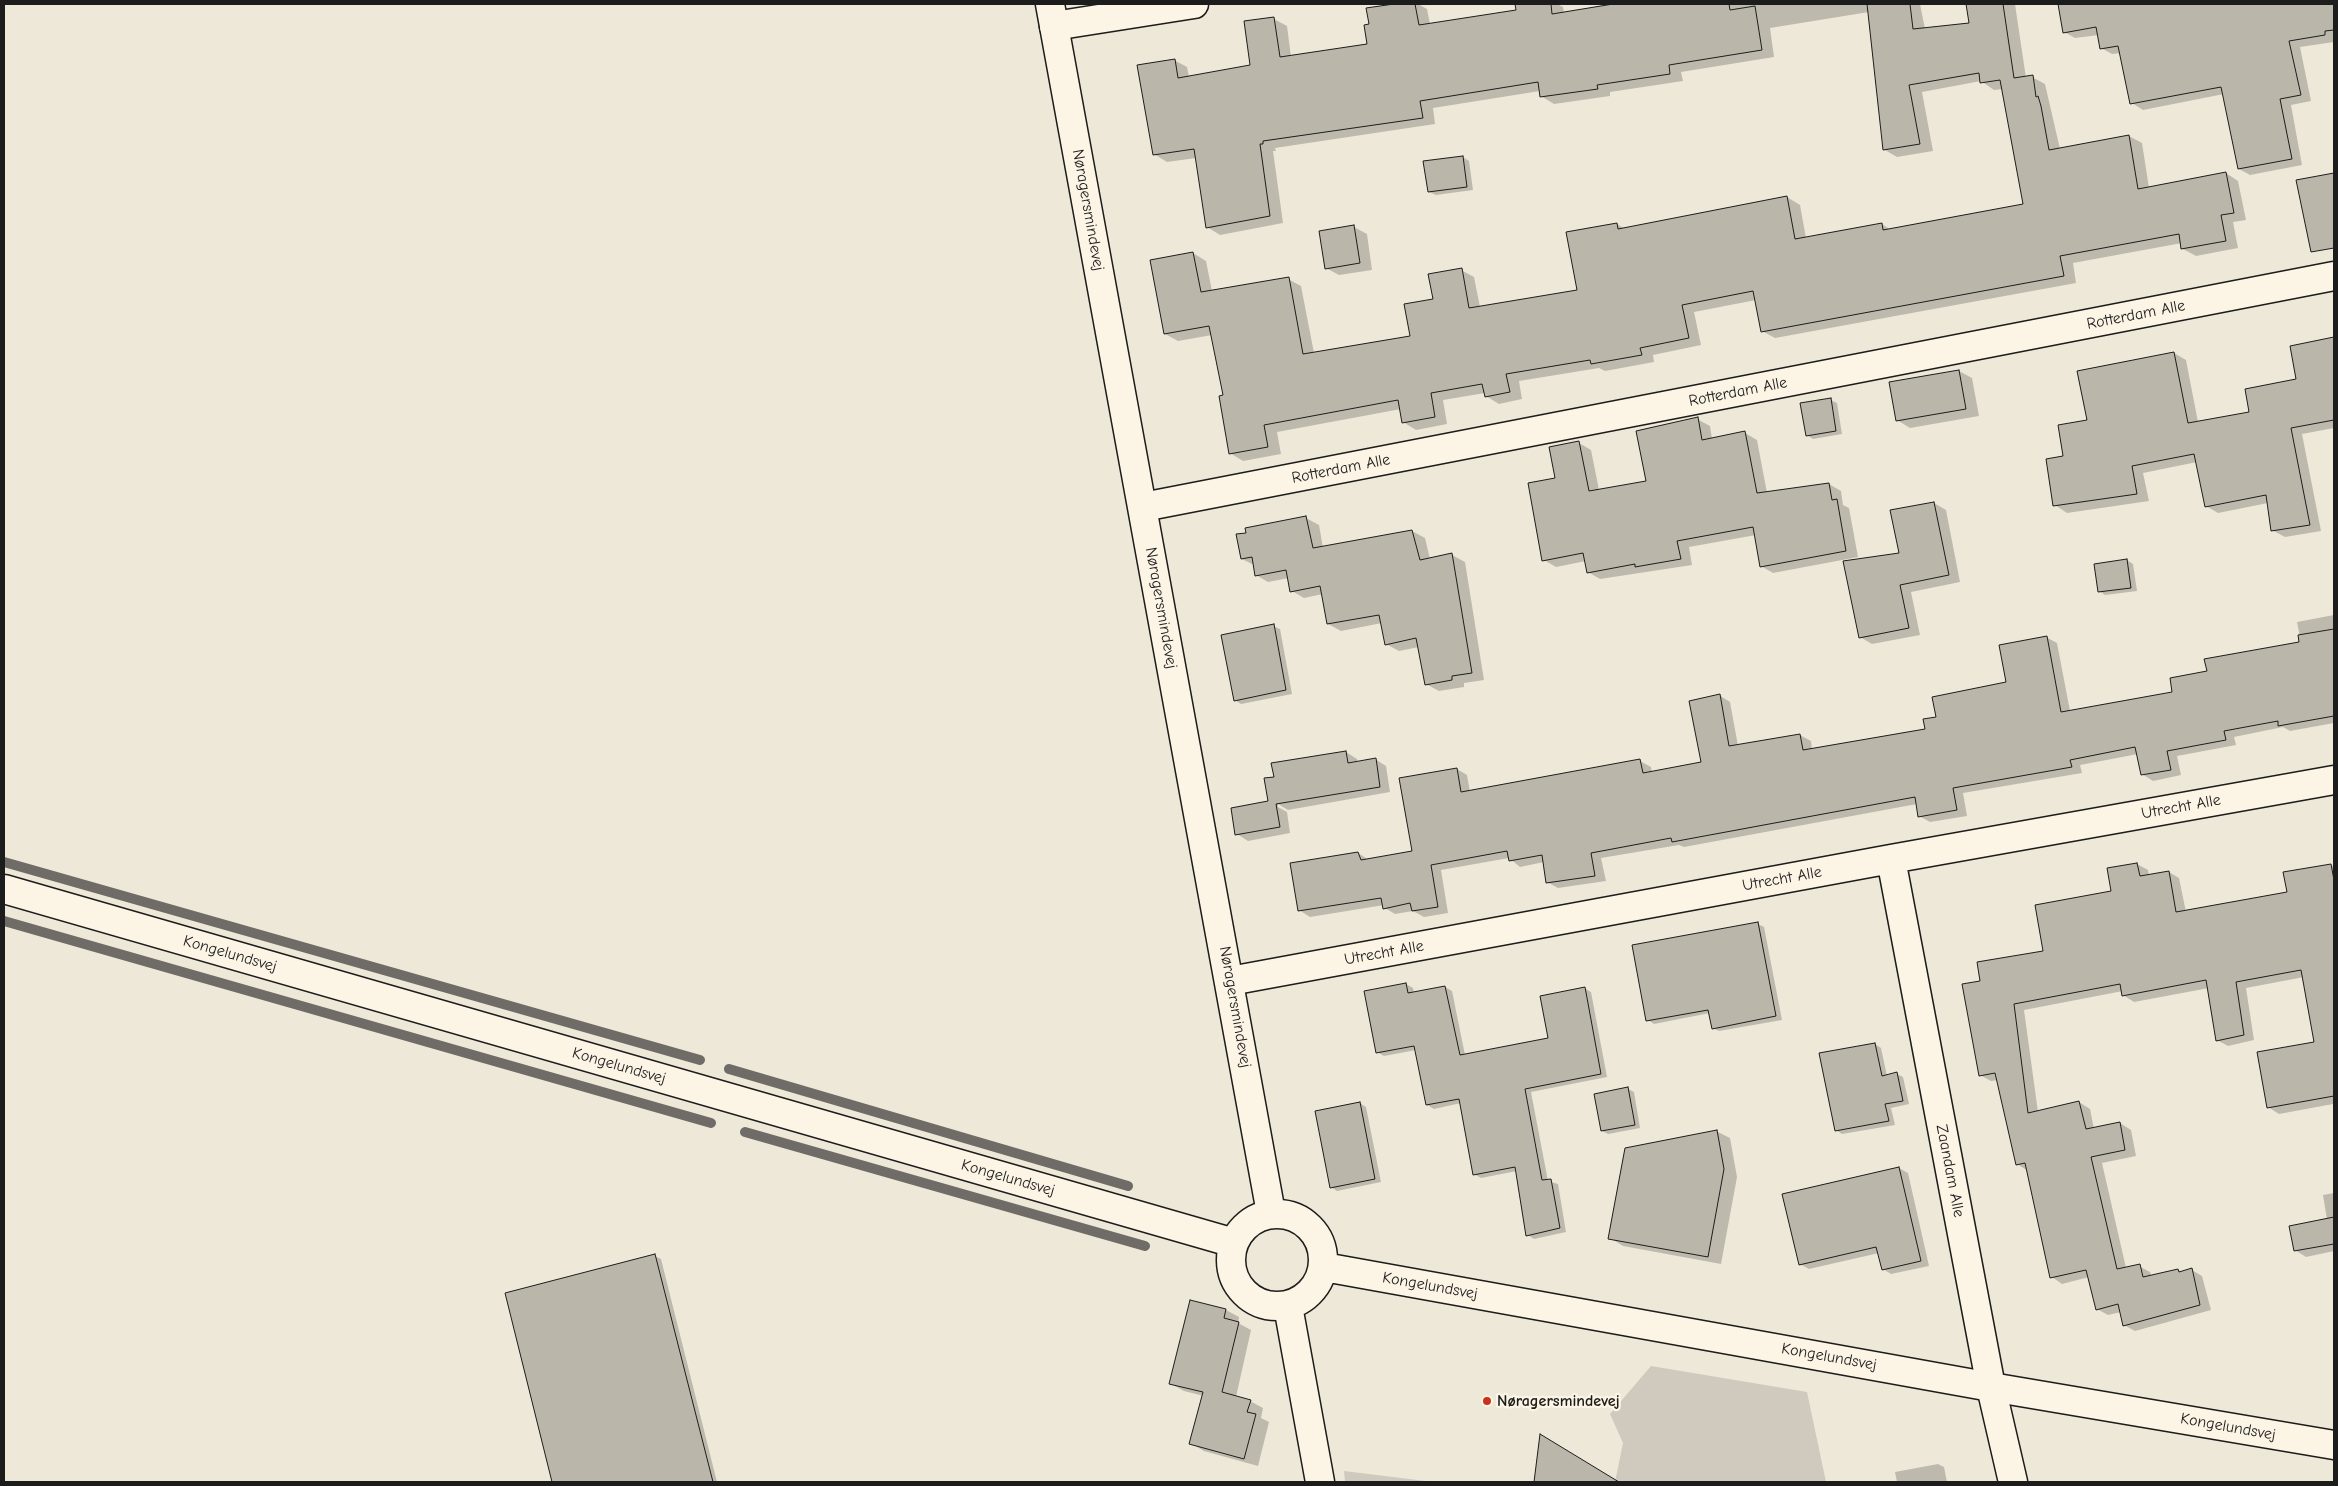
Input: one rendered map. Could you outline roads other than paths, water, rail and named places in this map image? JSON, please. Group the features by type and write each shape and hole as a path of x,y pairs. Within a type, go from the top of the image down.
{"street":[{"path":"1052,15 1194,4"},
{"name":"Nøragersmindevej","path":"1052,15 1271,1213"},
{"name":"Rotterdam Alle","path":"1143,507 2334,276"},
{"name":"Utrecht Alle","path":"1230,981 1891,859 2334,780"},
{"name":"Zaandam Alle","path":"1891,859 1991,1387 2013,1482"},
{"name":"Kongelundsvej","path":"4,889 1234,1243"},
{"path":"1271,1213 1288,1214 1304,1221 1317,1234 1323,1250 1324,1267 1317,1285 1304,1298 1288,1306 1271,1306 1255,1301 1242,1290 1234,1276 1230,1260 1234,1243 1242,1229 1255,1218 1271,1213"},
{"name":"Kongelundsvej","path":"1324,1267 1991,1387 2334,1445"},
{"path":"1288,1306 1320,1482"}],"waterway":[{"path":"4,862 700,1060"},
{"path":"4,921 711,1123"},
{"path":"729,1069 1128,1186"},
{"path":"745,1132 1145,1246"}],"place":[{"name":"Nøragersmindevej","path":"1487,1401"}]}
